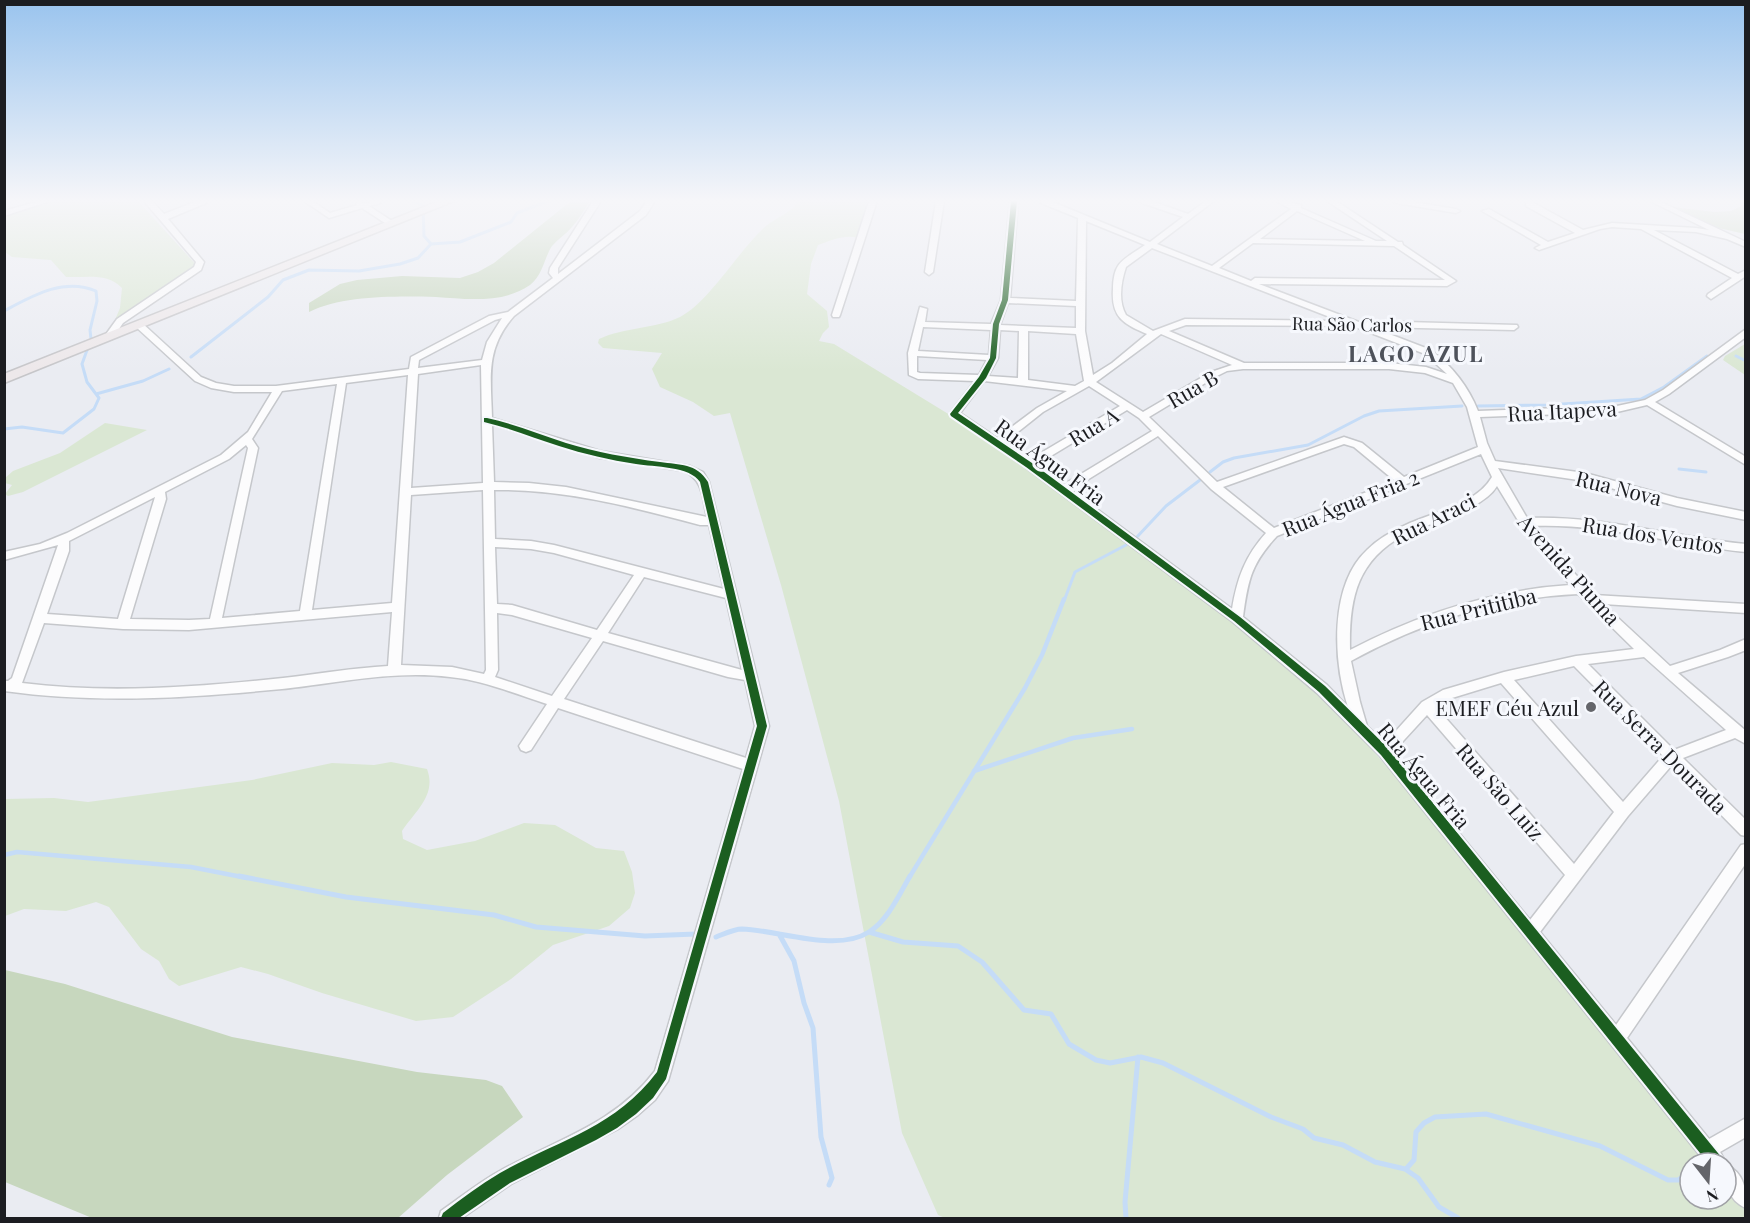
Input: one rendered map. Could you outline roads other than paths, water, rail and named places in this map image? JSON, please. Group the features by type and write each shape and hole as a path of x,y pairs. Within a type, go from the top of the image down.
{"main road":[{"path":"5,378 306,258"}],"street":[{"path":"109,337 120,321 198,268 200,262 197,258"},
{"path":"557,278 553,273 560,258"},
{"path":"488,680 492,670 486,362 492,340 511,314 583,258"},
{"path":"836,315 854,258"},
{"path":"929,272 931,258"},
{"path":"982,378 993,358 996,327 1005,300 1009,258"},
{"path":"1081,258 1080,331 1089,382 1143,416 1215,486 1273,533"},
{"path":"1132,258 1122,266 1119,279 1118,307 1124,318 1243,366 1389,366 1426,370 1457,381"},
{"name":"Avenida Piuma","path":"1187,258 1428,352 1449,369 1475,414 1484,449 1497,477 1524,522 1586,594 1741,735"},
{"path":"1213,268 1227,258"},
{"path":"1246,281 1448,283 1452,281 1419,258"},
{"path":"1702,258 1737,277"},
{"path":"1711,296 1746,272"},
{"path":"1005,300 1079,304"},
{"path":"923,309 913,353 912,373 918,376 982,378 1078,389"},
{"path":"394,671 413,371 417,356 497,316 511,314"},
{"name":"Rua São Carlos","path":"1157,333 1191,322 1514,327"},
{"path":"919,324 1080,331"},
{"path":"139,325 203,382 230,388 279,388 486,362"},
{"path":"1023,382 1024,328"},
{"name":"Rua Itapeva","path":"1475,414 1617,409 1648,402 1666,392 1746,332"},
{"path":"997,443 1040,410 1115,365 1157,333"},
{"path":"913,353 993,358"},
{"name":"Rua B","path":"1143,416 1214,374 1225,369 1243,366"},
{"name":"Rua Água Fria","path":"982,378 954,414 1029,465 1237,619 1322,689 1385,752 1707,1151"},
{"path":"305,616 342,380"},
{"path":"4,556 64,539 225,457 247,439 279,388"},
{"path":"1648,402 1746,462"},
{"name":"Rua A","path":"1029,465 1126,406"},
{"path":"448,1218 506,1178 630,1113 656,1086 662,1075 762,726 702,478 692,469 595,454 554,442 518,427 488,420"},
{"name":"Rua B","path":"1062,491 1160,431"},
{"path":"215,624 253,448 247,439"},
{"path":"1215,486 1344,440 1352,442 1402,481"},
{"name":"Rua Água Fria 2","path":"1237,619 1244,575 1255,551 1273,533 1484,449"},
{"name":"Rua Nova","path":"1491,464 1585,477 1677,502 1746,516"},
{"name":"Rua Araci","path":"1362,729 1349,689 1343,610 1361,564 1388,539 1477,499 1490,489 1497,477"},
{"path":"405,492 489,486 565,490 700,522 713,521"},
{"path":"123,624 161,499 159,491"},
{"name":"Rua dos Ventos","path":"1524,522 1543,520 1575,522 1710,546 1746,548"},
{"path":"8,687 17,681 63,551 64,539"},
{"path":"490,543 531,545 554,549 714,592 730,594"},
{"path":"526,746 641,573"},
{"name":"Rua Prititiba","path":"1345,658 1387,634 1445,612 1516,596 1586,594 1746,609"},
{"path":"39,618 123,624 215,624 398,607"},
{"path":"491,608 512,610 728,672 750,676"},
{"path":"1668,671 1724,654 1746,644"},
{"path":"1385,752 1427,706 1448,694 1504,677 1576,661 1648,652"},
{"name":"Rua Serra Dourada","path":"1576,661 1746,830"},
{"path":"8,687 79,693 186,692 394,671 448,670 555,701 750,765"},
{"path":"1504,677 1623,812"},
{"name":"Rua São Luiz","path":"1427,706 1574,875"},
{"path":"1530,932 1623,812 1671,757 1741,735"},
{"path":"1617,1038 1746,850"},
{"path":"1719,1151 1746,1126"}],"waterway":[{"path":"191,357 268,297 283,280 309,270 359,271 400,264 418,258"},
{"path":"4,311 37,294 60,287 84,287 96,291 97,301 90,330 91,339 82,364 87,382 96,394"},
{"path":"1478,406 1547,405 1641,399 1664,387 1707,356"},
{"path":"1736,356 1746,361"},
{"path":"96,394 143,381 169,369"},
{"path":"4,429 22,427 63,433 94,409 99,398 96,394"},
{"path":"1210,472 1223,462 1234,458 1308,445 1364,416 1379,411 1462,406"},
{"path":"1679,469 1706,472"},
{"path":"1136,538 1166,506 1200,480"},
{"path":"1064,601 1075,572 1126,545"},
{"path":"974,771 1025,688 1042,655 1064,599"},
{"path":"974,771 1073,738 1132,729"},
{"path":"909,878 974,771"},
{"path":"4,855 17,852 191,867 247,878"},
{"path":"239,876 346,897 494,915 536,927 645,936 696,934"},
{"path":"869,932 893,907 910,876"},
{"path":"716,937 742,929 807,939 840,941 856,938 869,932"},
{"path":"869,932 903,942 958,946 982,962 1024,1010 1051,1014 1069,1044 1096,1060 1110,1063 1138,1058"},
{"path":"779,934 794,961 804,1003 813,1028 821,1137 832,1178 829,1185"},
{"path":"1126,1218 1125,1202 1138,1058"},
{"path":"1138,1058 1163,1063 1271,1117 1303,1129 1314,1138 1343,1145 1375,1162 1405,1169 1418,1178 1439,1207 1458,1218"},
{"path":"1406,1169 1414,1160 1416,1132 1424,1123 1435,1117 1486,1114 1600,1146 1668,1180 1678,1180"}],"place":[{"name":"EMEF Céu Azul","path":"1591,707"}],"district":[{"name":"LAGO AZUL","path":"1416,353"}]}
